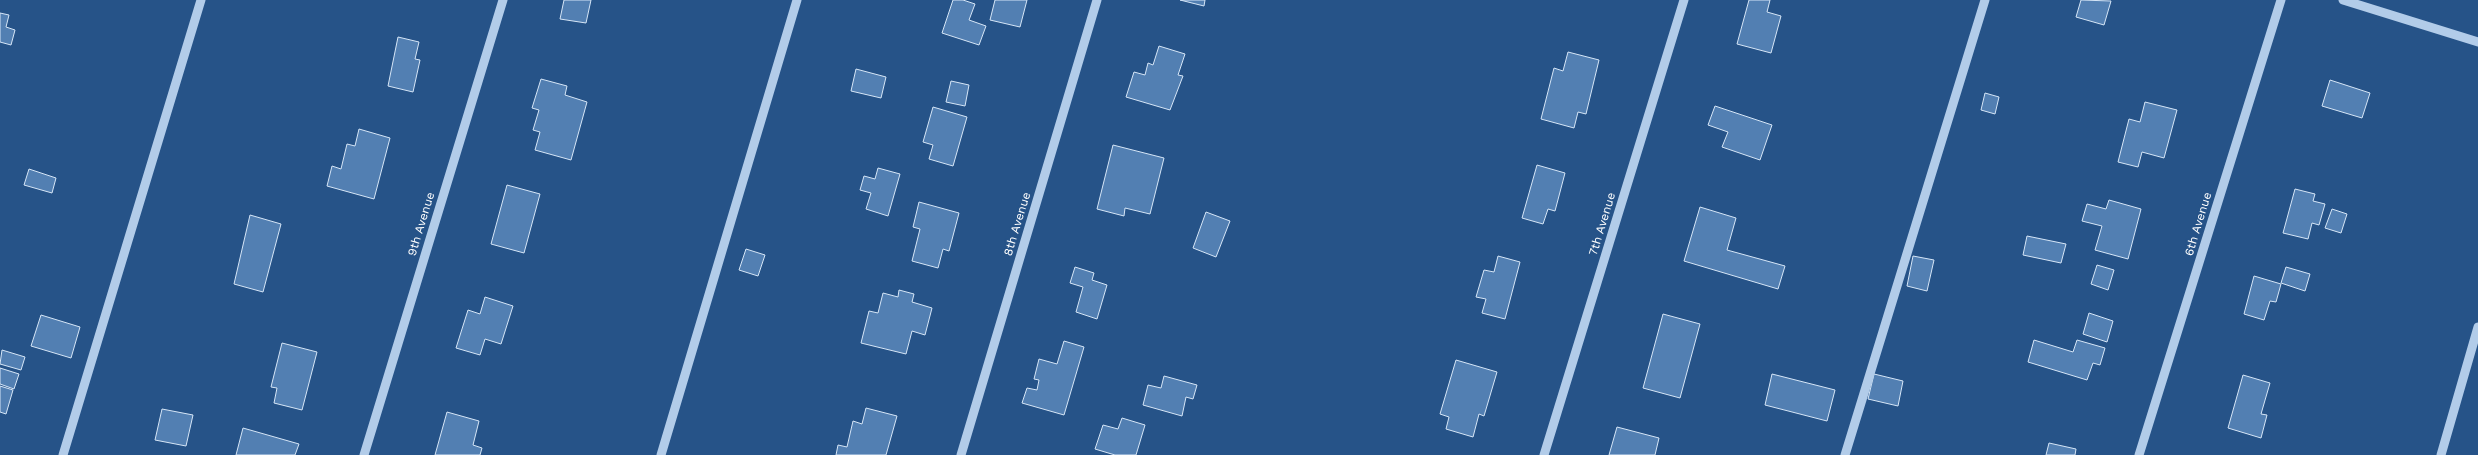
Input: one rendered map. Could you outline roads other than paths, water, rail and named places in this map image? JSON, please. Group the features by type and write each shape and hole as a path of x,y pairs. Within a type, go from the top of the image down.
{"street":[{"path":"63,455 202,0"},
{"name":"9th Avenue","path":"364,455 503,0"},
{"path":"661,455 798,0"},
{"name":"8th Avenue","path":"961,455 1097,0"},
{"name":"7th Avenue","path":"1544,455 1684,0"},
{"path":"1845,455 1985,0"},
{"name":"6th Avenue","path":"2139,455 2281,0"},
{"path":"2343,0 2372,4 2478,42"},
{"path":"2440,455 2478,327"}]}
